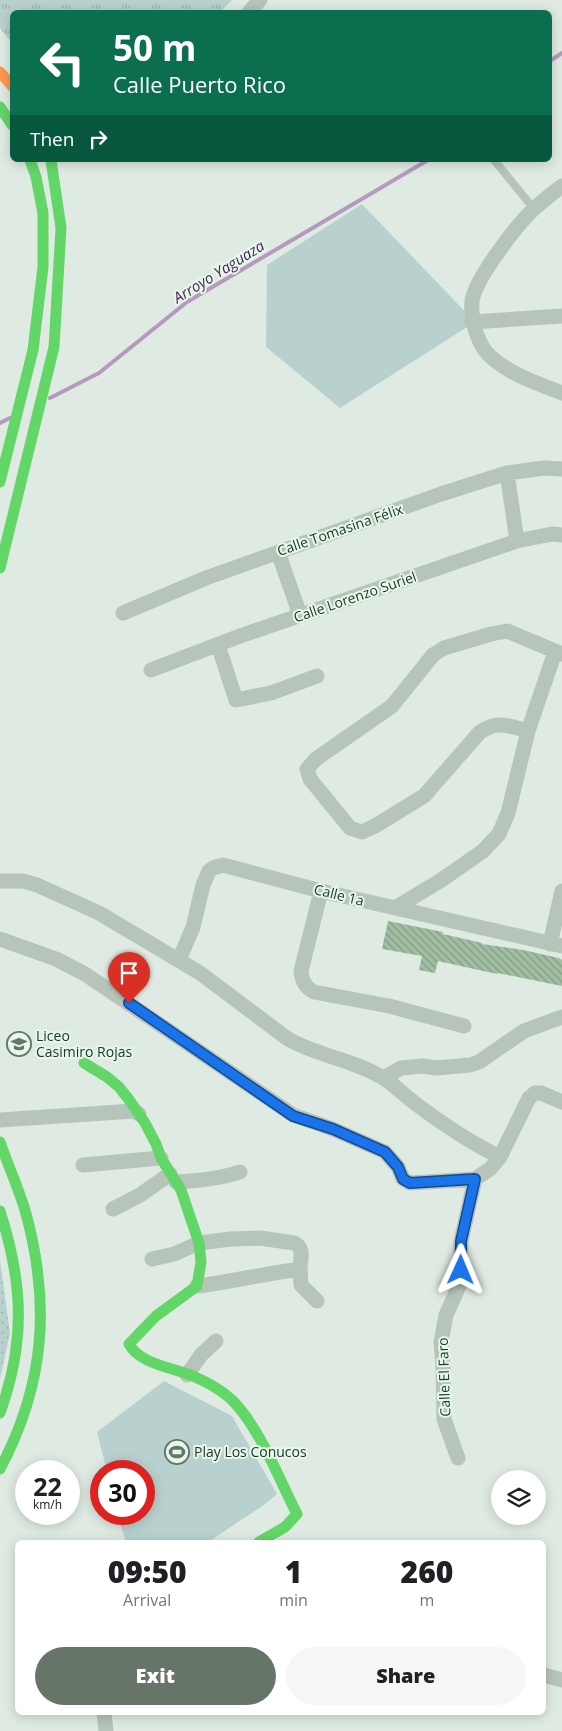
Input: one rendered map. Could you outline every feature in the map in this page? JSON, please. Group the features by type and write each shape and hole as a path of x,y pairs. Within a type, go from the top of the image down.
{"street":[{"path":"251,10 260,0"},
{"path":"0,72 10,84"},
{"path":"0,98 10,89"},
{"path":"0,107 10,122"},
{"path":"0,480 32,354 45,250 44,220 40,191 31,162"},
{"path":"0,568 3,547 25,467 54,347 61,228 51,162"},
{"path":"562,186 534,208 508,239 480,277 472,300 472,322 480,344 490,356 524,378 562,392"},
{"path":"472,322 562,316"},
{"name":"Calle Tomasina Félix","path":"123,613 206,578 507,473 544,468 562,469"},
{"path":"507,473 517,541"},
{"name":"Calle Lorenzo Suriel","path":"151,670 517,541 552,534 562,535"},
{"path":"278,552 300,616"},
{"path":"395,908 447,876 483,850 499,834 508,813 528,731 559,653 507,631 444,648 433,655 392,706 316,759 307,769 310,779 350,828 362,832 424,796 480,732 490,726 502,724 528,731"},
{"path":"218,645 228,702 271,693 317,676"},
{"name":"Calle 1a","path":"179,960 193,928 203,885 209,871 223,865 322,891 556,945"},
{"path":"0,881 23,881 51,890 99,913 206,977 288,1039 300,1046 340,1059 384,1078 416,1105 500,1157"},
{"path":"322,891 301,971 304,984 309,989 314,992 389,1006 464,1026"},
{"path":"556,945 562,891"},
{"path":"0,940 56,959 85,974 293,1116 333,1129 385,1152 398,1167 403,1179 410,1183 475,1179 490,1169 500,1157 529,1098 535,1093 540,1093 562,1102"},
{"path":"384,1078 401,1068 470,1066 479,1062 524,1031 562,1017"},
{"path":"84,1063 120,1087 139,1114 183,1196 199,1243 202,1262 197,1286"},
{"path":"0,1120 134,1111 139,1114"},
{"path":"0,1142 30,1231 37,1273 40,1342 36,1371 26,1410 0,1468"},
{"path":"83,1165 161,1158"},
{"path":"113,1208 173,1178 204,1180 226,1177 240,1172"},
{"name":"Calle El Faro","path":"458,1458 444,1419 441,1342 446,1315 460,1284 461,1241 475,1179"},
{"path":"0,1211 12,1250 18,1283 19,1314 14,1370 0,1413"},
{"path":"152,1259 174,1254 199,1243 231,1238 251,1238 294,1243 301,1250 301,1285 317,1301"},
{"path":"262,1540 284,1528 297,1514 251,1422 230,1398 194,1377 155,1364 132,1350 129,1344 156,1316 197,1286 230,1282 257,1275 295,1270 300,1267"},
{"path":"187,1375 202,1355 216,1341"},
{"path":"546,1676 562,1680"},
{"path":"104,1715 106,1731"}],"lane":[{"path":"496,162 534,208"}],"green space":[{"path":"0,0 232,0 222,10 10,10 10,40 0,28"},
{"path":"362,204 475,322 340,408 266,347 267,265"},
{"path":"0,1261 10,1333 0,1379"},
{"name":"Play Los Conucos","path":"164,1381 232,1416 277,1494 264,1505 211,1540 125,1540 121,1525 155,1525 155,1460 104,1460 97,1432"}],"building":[{"path":"388,921 443,932 443,934 482,944 559,958 562,960 562,986 438,961 435,973 419,970 422,956 382,949"}],"waterway":[{"name":"Arroyo Yaguaza","path":"552,60 562,53"},
{"name":"Arroyo Yaguaza","path":"50,398 99,373 187,302 425,162"},
{"name":"Arroyo Yaguaza","path":"0,423 10,418"}],"traffic: fast":[{"path":"0,107 10,122"},
{"path":"0,482 33,350 43,267 43,213 36,177 31,162"},
{"path":"0,568 54,347 61,228 51,162"},
{"path":"84,1063 119,1087 145,1123 161,1158 181,1190 199,1243 201,1262 197,1286 156,1316 129,1344 141,1357 195,1377 219,1390 231,1399 251,1423 297,1514 285,1527 262,1540"},
{"path":"0,1142 25,1210 33,1244 40,1310 39,1343 35,1374 27,1406 0,1469"},
{"path":"0,1211 13,1263 18,1312 14,1361 0,1413"}],"traffic: slow":[{"path":"0,72 10,84"}],"place":[{"name":"Liceo Casimiro Rojas","path":"19,1044"},
{"name":"Play Los Conucos","path":"177,1452"}],"route":[{"path":"129,1003 293,1116 333,1129 385,1152 398,1167 403,1179 410,1183 475,1179 461,1241 461,1270"}]}
